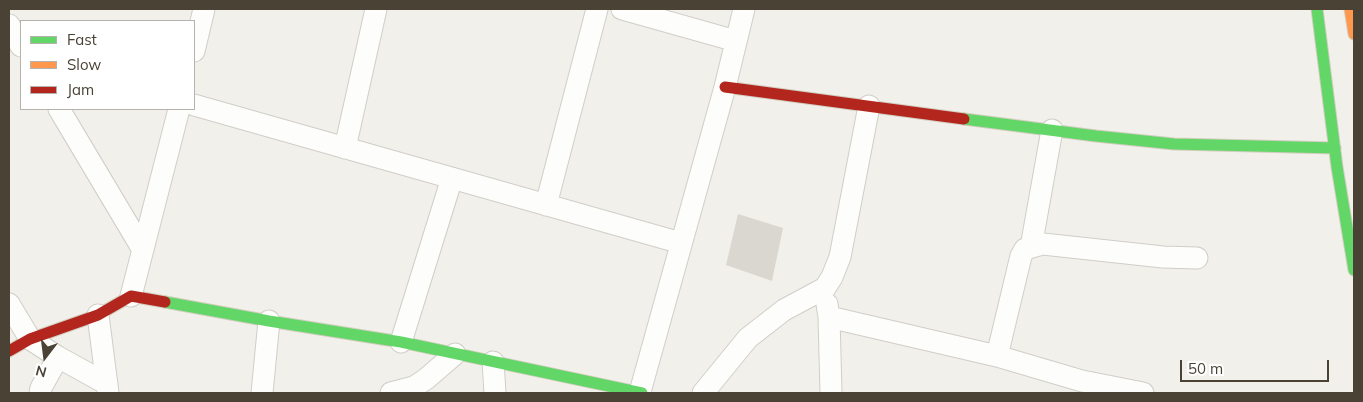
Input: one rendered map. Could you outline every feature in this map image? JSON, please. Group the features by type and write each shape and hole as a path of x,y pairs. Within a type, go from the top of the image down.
{"main road":[{"path":"1317,9 1335,148 1354,270"},
{"path":"1350,9 1354,34"},
{"path":"725,87 1174,144 1335,148"},
{"path":"9,351 30,338 98,315 131,296 401,342 641,393"}],"street":[{"path":"195,48 204,9"},
{"path":"345,148 376,9"},
{"path":"546,205 597,9"},
{"path":"622,9 736,41"},
{"path":"641,393 725,87 744,9"},
{"path":"9,25 20,44"},
{"path":"195,105 681,243"},
{"path":"703,393 748,338 784,310 825,288 832,277 840,257 869,106"},
{"path":"63,110 143,250"},
{"path":"131,296 180,110"},
{"path":"1031,247 1052,130"},
{"path":"401,342 452,178"},
{"path":"997,356 1020,256 1025,249 1042,244 1163,257 1197,258"},
{"path":"825,288 829,317 831,393"},
{"path":"9,304 30,338 107,388"},
{"path":"98,315 107,388"},
{"path":"829,317 997,356 1082,380 1143,393"},
{"path":"262,393 269,321"},
{"path":"391,393 414,387 455,354"},
{"path":"40,393 58,357"},
{"path":"493,362 495,393"}],"building":[{"path":"738,214 783,228 772,281 726,265"}],"traffic: fast":[{"path":"1317,9 1337,167 1354,270"},
{"path":"964,119 1174,144 1335,148"},
{"path":"165,302 401,342 642,393"}],"traffic: slow":[{"path":"1350,9 1354,34"}],"traffic: jam":[{"path":"725,87 964,119"},
{"path":"9,351 30,339 98,315 131,296 165,302"}]}
